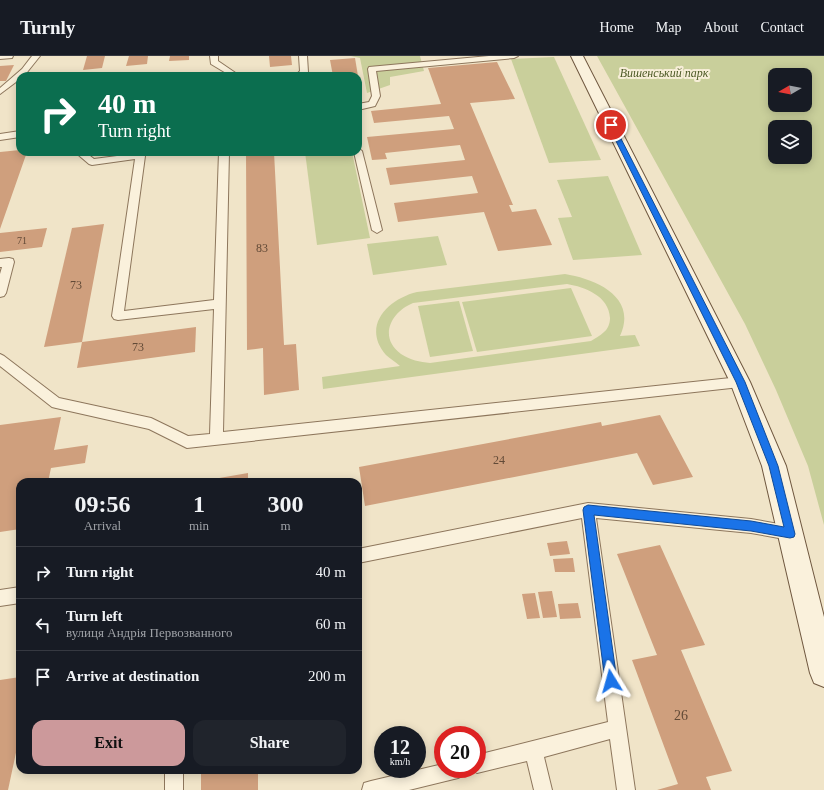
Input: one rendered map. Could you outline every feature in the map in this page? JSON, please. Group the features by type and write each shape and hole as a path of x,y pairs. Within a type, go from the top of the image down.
{"street":[{"path":"577,56 740,382 774,466 824,673"}],"lane":[{"path":"0,57 9,56"},
{"path":"24,72 36,56"},
{"path":"214,56 214,62 230,72"},
{"path":"303,56 304,72"},
{"path":"362,106 372,104 376,96 372,69 514,56"},
{"path":"0,92 16,79"},
{"path":"0,137 16,135"},
{"path":"85,156 92,162 140,156 118,316 220,304"},
{"path":"216,438 224,156"},
{"path":"359,156 377,230"},
{"path":"0,263 9,262 0,293"},
{"path":"0,359 56,403 151,424 187,442 740,382"},
{"path":"362,555 588,510 751,526 790,534"},
{"path":"588,510 626,790"},
{"path":"0,598 16,596"},
{"path":"486,762 618,728"},
{"path":"533,751 543,790"},
{"path":"174,774 174,790"},
{"path":"371,790 434,775"}],"green space":[{"path":"351,56 420,56 424,71 390,77 390,85 367,93 360,58"},
{"name":"Вишенський парк","path":"597,56 824,56 824,525 808,466 776,390 745,324"},
{"path":"554,57 601,160 549,163 511,59"},
{"path":"306,156 353,156 370,238 317,245"},
{"path":"608,176 642,255 573,260 558,218 572,217 557,180"},
{"path":"438,236 447,265 373,275 367,244"},
{"path":"565,274 577,276 589,280 611,292 619,301 623,311 624,322 620,336 635,335 640,346 323,389 322,377 400,366 386,355 379,344 376,334 377,324 381,315 388,307 396,301 417,292","holes":["567,284 581,287 595,294 601,298 609,310 610,320 608,328 591,341 430,363 404,356 394,347 390,340 389,333 393,319 405,307 413,303"]},
{"path":"571,288 592,336 477,352 462,302"},
{"path":"459,301 473,351 430,357 418,306"}],"building":[{"path":"87,56 105,56 102,68 83,70"},
{"path":"129,56 148,56 147,64 126,66"},
{"path":"170,56 189,56 189,60 169,61"},
{"path":"269,56 291,56 292,65 270,67"},
{"path":"355,58 357,72 332,72 330,60"},
{"path":"497,62 515,99 470,103 513,205 509,205 512,212 536,209 552,245 498,251 484,212 398,222 394,203 478,193 472,176 390,185 386,168 465,160 460,145 385,153 387,159 372,160 367,137 454,129 449,116 374,123 371,111 441,104 428,68"},
{"path":"14,65 6,81 0,81 0,66"},
{"path":"16,150 16,156 26,156 0,229 0,152"},
{"path":"246,156 274,156 284,345 296,344 299,390 264,395 263,348 247,350"},
{"path":"104,224 82,342 44,347 72,228"},
{"path":"47,228 42,247 0,252 0,233"},
{"path":"196,327 195,352 77,368 82,342"},
{"path":"660,415 693,477 653,485 637,453 365,506 362,478 361,478 359,467 601,422 602,426"},
{"path":"61,417 54,450 88,445 85,463 51,468 49,478 16,478 16,530 0,532 0,425"},
{"path":"248,473 248,478 219,478"},
{"path":"567,541 570,554 550,556 547,543"},
{"path":"660,545 705,645 681,650 732,771 706,777 711,790 657,790 678,784 632,660 657,655 617,554"},
{"path":"573,558 575,572 555,572 553,559"},
{"path":"552,591 557,617 543,618 538,592"},
{"path":"535,593 540,618 527,619 522,594"},
{"path":"578,603 581,618 560,619 558,604"},
{"path":"16,678 16,753 8,790 0,790 0,680"},
{"path":"201,774 258,774 258,790 201,790"}],"route":[{"path":"611,125 740,382 774,466 790,534 751,526 588,510 611,681"}]}
